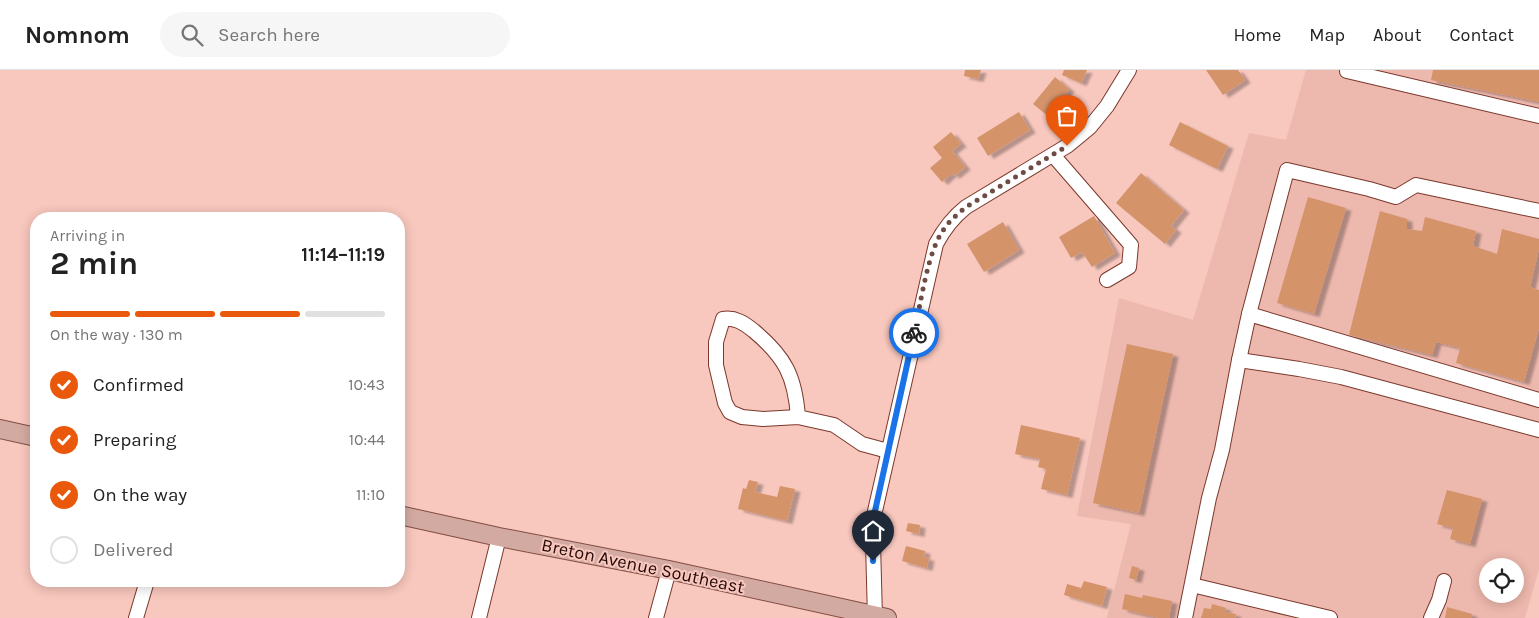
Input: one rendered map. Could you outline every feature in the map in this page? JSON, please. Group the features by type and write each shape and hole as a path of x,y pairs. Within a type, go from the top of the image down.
{"main road":[{"path":"0,429 30,436"},
{"name":"Breton Avenue Southeast","path":"405,516 499,537 669,570 879,617"}],"street":[{"path":"879,617 873,530 875,511 936,244 943,230 954,216 1067,146 1090,127 1107,106 1129,70"},
{"path":"1347,70 1347,72 1379,74 1539,116"},
{"path":"1053,155 1131,245 1129,267 1107,280"},
{"path":"1185,618 1209,498 1222,450 1249,314 1288,170 1368,189 1396,198 1416,185 1539,211"},
{"path":"1249,314 1539,400"},
{"path":"798,417 796,394 790,374 780,356 745,323 732,318 723,319 716,342 716,365 727,410 749,418 798,417 834,425 862,444 888,451"},
{"path":"1239,360 1341,377 1539,430"},
{"path":"479,618 499,537"},
{"path":"656,618 669,570"},
{"path":"1431,618 1439,600 1444,581"},
{"path":"1192,585 1330,618"},
{"path":"136,618 145,587"}],"shaded area":[{"path":"1306,70 1539,70 1539,569 1525,618 1107,618 1131,524 1077,516 1119,298 1193,320 1249,133 1286,140"}],"building":[{"path":"965,70 981,70 978,79 964,76"},
{"path":"1064,70 1087,70 1081,83 1062,75"},
{"path":"1206,70 1238,70 1245,80 1223,95"},
{"path":"1433,70 1539,70 1539,102 1431,80"},
{"path":"1055,77 1069,89 1048,116 1033,104"},
{"path":"1019,112 1030,130 988,156 977,138"},
{"path":"1180,122 1228,146 1217,169 1169,145"},
{"path":"951,132 961,144 952,151 965,167 954,176 952,173 942,182 930,168 942,158 933,147"},
{"path":"1141,173 1184,210 1171,226 1176,230 1165,244 1116,203"},
{"path":"1308,197 1346,208 1314,314 1277,303"},
{"path":"1380,211 1407,219 1407,229 1422,231 1425,217 1476,231 1473,246 1497,254 1502,229 1539,239 1539,249 1530,287 1539,290 1539,328 1524,382 1456,363 1460,348 1436,342 1432,355 1349,335"},
{"path":"1094,216 1115,253 1092,267 1082,252 1071,258 1059,237"},
{"path":"1003,222 1019,250 984,272 967,244"},
{"path":"1127,344 1173,354 1139,513 1093,503"},
{"path":"1021,425 1080,438 1067,495 1041,489 1046,469 1038,467 1040,459 1015,454"},
{"path":"749,480 758,482 755,492 777,497 780,486 795,489 787,521 738,509 743,488 746,489"},
{"path":"1447,490 1482,499 1470,544 1450,539 1453,528 1437,524"},
{"path":"908,523 920,525 919,534 906,531"},
{"path":"906,546 925,551 924,557 929,558 927,568 902,561"},
{"path":"1132,566 1139,568 1136,580 1129,578"},
{"path":"1084,581 1107,587 1102,606 1064,595 1067,584 1081,588"},
{"path":"1125,594 1142,598 1143,595 1172,601 1169,618 1159,618 1122,609"},
{"path":"1212,604 1226,608 1225,612 1236,614 1235,618 1201,618 1204,608 1211,609"},
{"path":"1447,607 1472,614 1471,618 1445,618"}],"way so far":[{"path":"914,333 936,244 943,230 954,216 1067,146"}],"route":[{"path":"873,561 875,511 914,333"}]}
